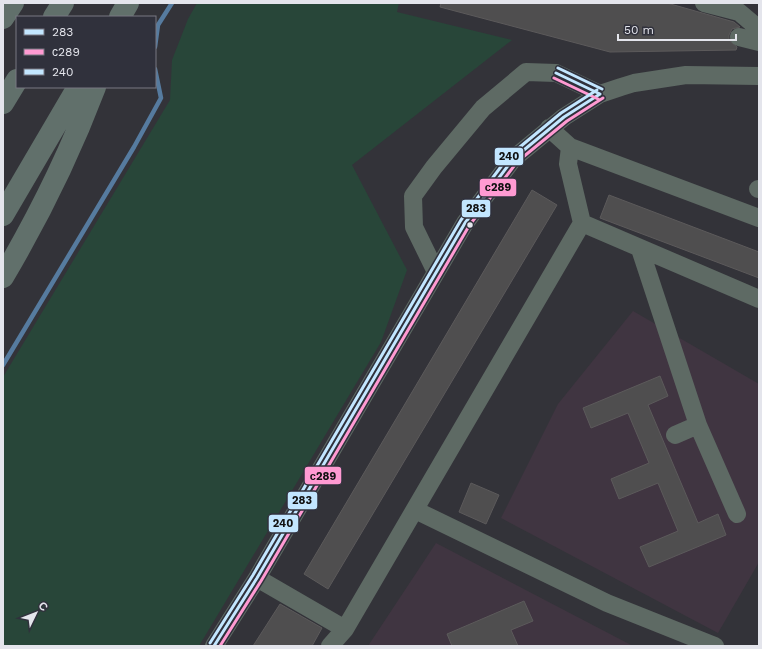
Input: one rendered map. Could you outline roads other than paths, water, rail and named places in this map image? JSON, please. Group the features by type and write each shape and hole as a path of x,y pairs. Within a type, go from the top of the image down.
{"highway":[{"path":"3,18 13,3"},
{"path":"55,16 63,3"},
{"path":"122,16 128,3"},
{"path":"3,103 16,82"},
{"path":"3,215 77,88"},
{"path":"3,277 28,235 74,141 95,88"}],"street":[{"path":"704,3 739,12 759,30"},
{"path":"739,37 759,42"},
{"path":"436,272 414,227 413,196 434,167 483,108 526,72 556,73 600,94"},
{"path":"214,646 257,578 465,223 513,159 549,128 600,94 634,83 686,75 759,76"},
{"path":"549,128 570,147 759,218"},
{"path":"330,646 345,629 582,223 568,164 570,147"},
{"path":"582,223 759,299"},
{"path":"640,249 698,425 737,514"},
{"path":"675,435 698,425"},
{"path":"415,510 607,602 715,646"},
{"path":"257,578 345,629"}],"waterway":[{"path":"156,40 158,25 172,3"},
{"path":"3,365 134,147 161,98 156,74"}]}
